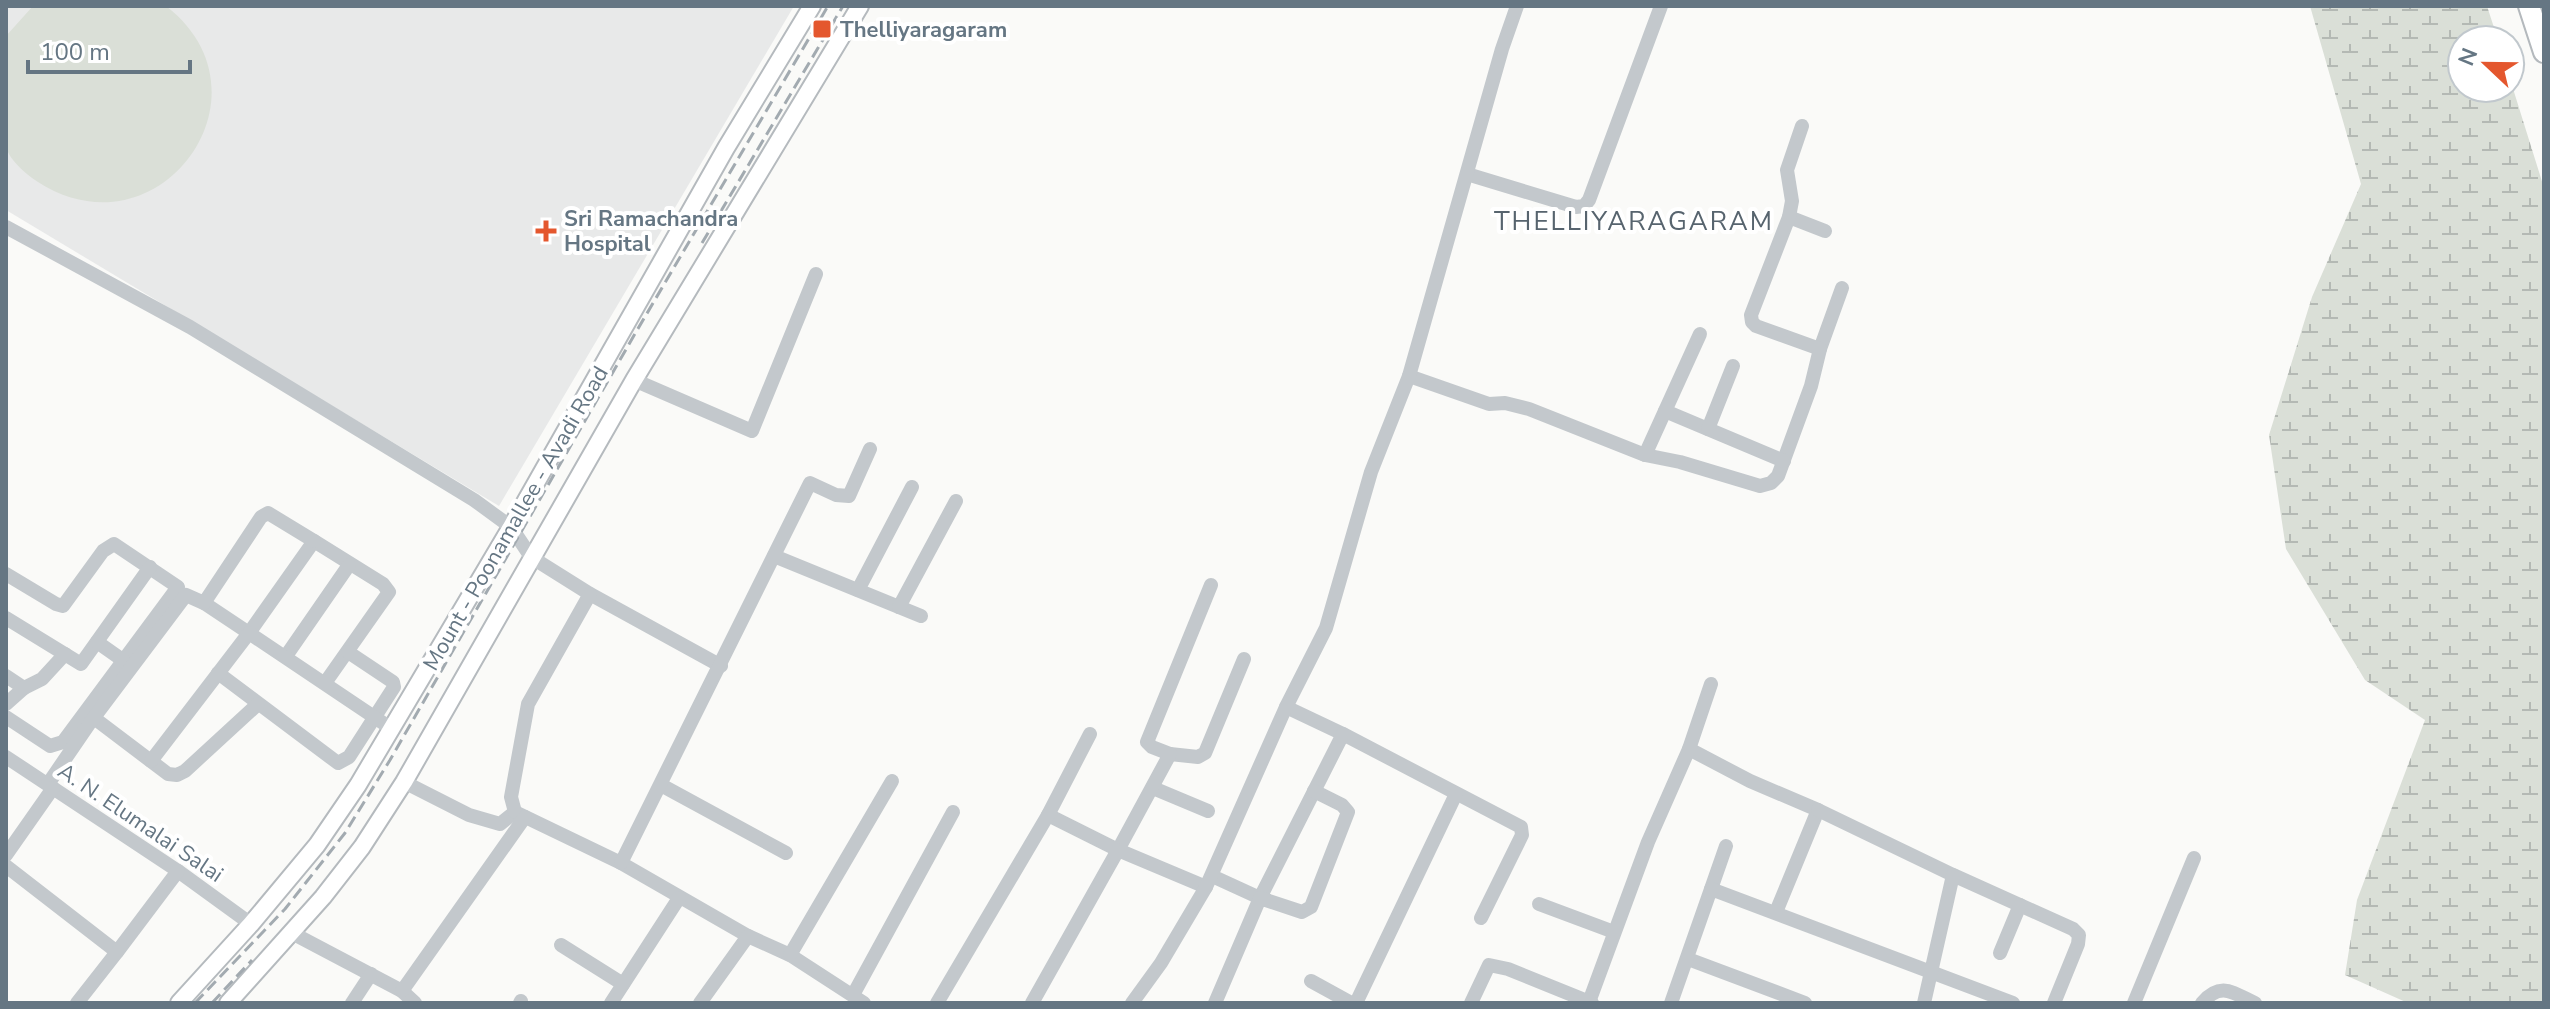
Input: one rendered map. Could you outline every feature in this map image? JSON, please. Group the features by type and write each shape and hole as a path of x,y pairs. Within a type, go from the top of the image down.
{"highway":[{"path":"2529,6 2544,52"}],"main road":[{"name":"Mount - Poonamallee - Avadi Road","path":"184,1002 317,845 392,729 812,6"},
{"name":"Mount - Poonamallee - Avadi Road","path":"228,1003 292,933 362,847 404,782 634,380 860,6"}],"street":[{"path":"1132,1003 1161,963 1209,882 1286,707 1326,628 1371,472 1409,376 1517,6"},
{"path":"1467,174 1576,207 1584,206 1589,200 1661,6"},
{"path":"1802,126 1787,170 1792,201 1789,217 1751,315 1752,322 1760,328 1820,349"},
{"path":"1789,217 1825,231"},
{"path":"6,227 190,327 474,500 511,527 531,557 590,594 721,666"},
{"path":"634,380 752,431 816,274"},
{"path":"1409,376 1489,404 1505,403 1529,409 1645,455 1760,486 1775,481 1784,461 1842,288"},
{"path":"1645,455 1700,334"},
{"path":"1708,429 1733,366"},
{"path":"1665,411 1784,461"},
{"path":"621,863 810,483 836,495 849,496 870,449"},
{"path":"858,590 912,487"},
{"path":"899,607 956,501"},
{"path":"204,603 261,517 268,513 383,584 389,592 325,683"},
{"path":"151,761 249,633 314,541"},
{"path":"6,574 63,606 109,545 119,546 178,587 59,744 50,746 6,717"},
{"path":"774,556 921,616"},
{"path":"286,656 349,565"},
{"path":"6,618 81,664 150,567"},
{"path":"1211,585 1147,742 1170,754 1198,757 1205,753 1244,659"},
{"path":"590,594 528,704 511,797 520,814 621,863 748,936 790,955 858,999 953,812"},
{"path":"6,855 94,718 186,595 204,603 286,656 392,729"},
{"path":"97,642 124,661"},
{"path":"218,673 338,763 349,757 392,692 393,682 348,652"},
{"path":"6,704 24,688 42,679 65,654"},
{"path":"6,676 24,688"},
{"path":"1471,1003 1489,965 1591,1002 1652,831 1689,749 1711,684"},
{"path":"94,718 168,774 177,775 258,704"},
{"path":"1286,707 1518,824 1523,830 1481,918"},
{"path":"937,1003 1048,815 1090,734"},
{"path":"1215,1003 1260,898 1343,734"},
{"path":"1689,749 1750,781 2073,929 2079,935 2078,944 2054,1003"},
{"path":"1032,1003 1170,754"},
{"name":"A. N. Elumalai Salai","path":"6,757 178,871 251,924"},
{"path":"790,955 892,781"},
{"path":"404,782 469,815 500,824 520,814"},
{"path":"661,785 786,853"},
{"path":"1153,788 1208,811"},
{"path":"1048,815 1118,850 1302,912 1311,907 1348,812 1342,805 1314,791"},
{"path":"1311,981 1353,1003 1456,794"},
{"path":"1776,912 1818,810"},
{"path":"402,991 520,814"},
{"path":"1671,1003 1726,846"},
{"path":"2134,1003 2194,858"},
{"path":"6,866 117,952"},
{"path":"77,1003 178,871"},
{"path":"1924,1003 1953,875"},
{"path":"1711,889 2013,1003"},
{"path":"611,1003 679,898"},
{"path":"1539,904 1614,932"},
{"path":"2000,953 2020,905"},
{"path":"292,933 402,991 415,1003"},
{"path":"700,1003 748,936"},
{"path":"561,945 623,984"},
{"path":"1688,959 1805,1003"},
{"path":"352,1003 371,974"},
{"path":"2202,1003 2212,993 2225,990 2255,1003"}],"shaded area":[{"path":"6,6 794,6 499,506 6,210"}],"green space":[{"path":"33,6 166,6 198,42 211,82 208,121 190,156 162,184 125,200 83,200 38,182 10,156 5,139 6,36"},
{"path":"2310,6 2487,6 2493,24 2446,24 2446,104 2518,104 2544,188 2544,1003 2408,1003 2345,975 2357,900 2425,720 2365,680 2286,549 2269,435 2312,297 2361,184"}],"railway":[{"path":"195,1003 285,909 345,833 828,6"},
{"path":"702,243 843,6"},
{"path":"212,1003 252,960"}],"place":[{"name":"Thelliyaragaram","path":"822,29"},
{"name":"Sri Ramachandra Hospital","path":"546,231"}],"district":[{"name":"THELLIYARAGARAM","path":"1634,221"}]}
